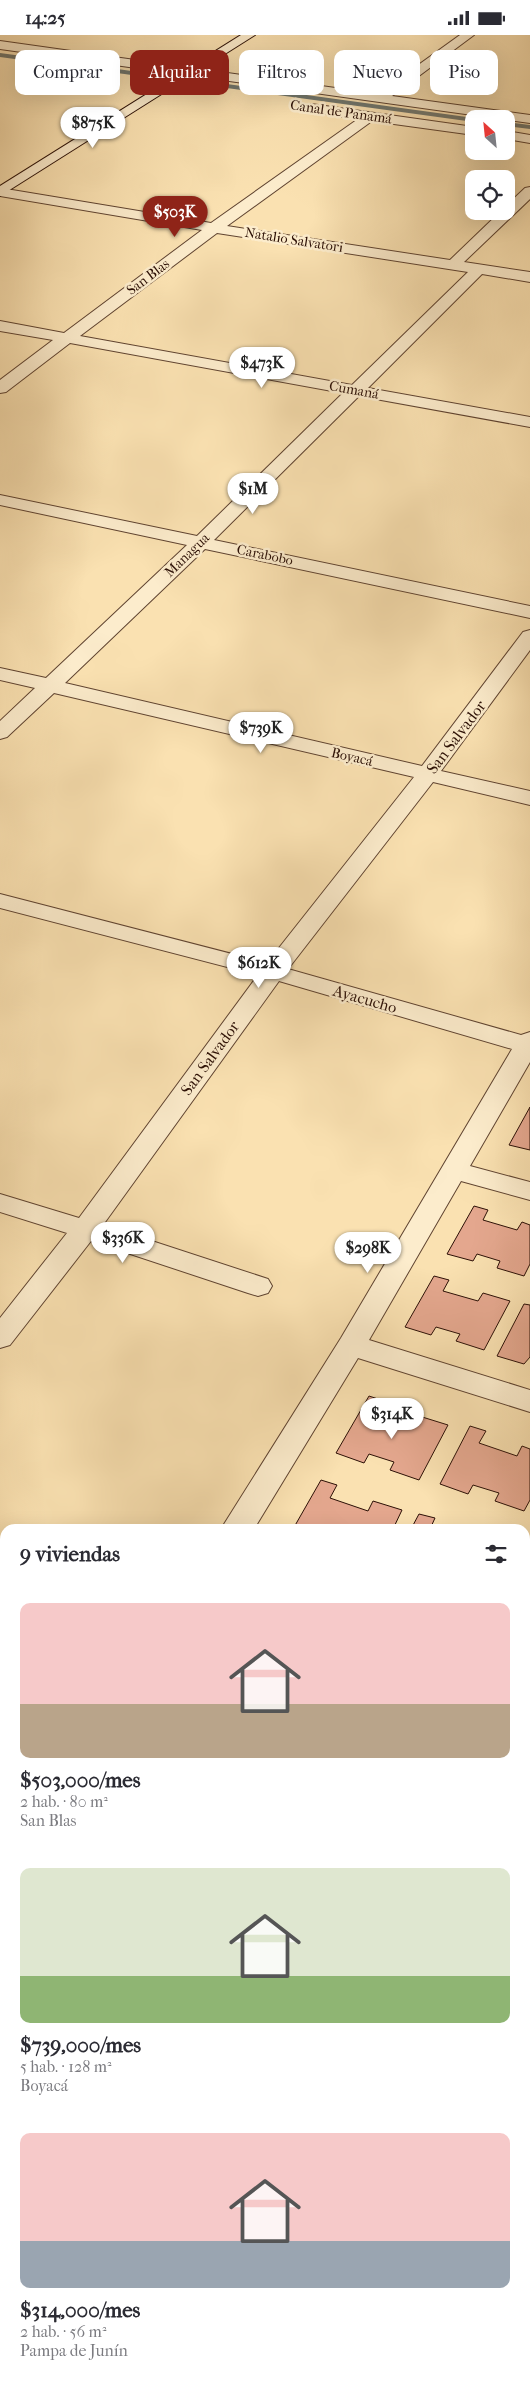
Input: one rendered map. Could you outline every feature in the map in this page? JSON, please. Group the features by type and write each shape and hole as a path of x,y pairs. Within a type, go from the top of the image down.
{"street":[{"path":"0,45 18,35"},
{"path":"225,50 249,35"},
{"path":"381,98 468,35"},
{"name":"Canal de Panamá","path":"0,45 130,64"},
{"name":"Canal de Panamá","path":"229,78 530,119"},
{"path":"0,191 152,95"},
{"name":"Canal de Panamá","path":"302,107 465,130"},
{"name":"San Blas","path":"0,388 214,228 370,116"},
{"path":"515,136 530,139"},
{"name":"Natalio Salvatori","path":"0,191 214,228 530,277"},
{"path":"453,265 530,191"},
{"name":"Managua","path":"0,733 201,542 480,269"},
{"name":"Cumaná","path":"0,326 530,422"},
{"name":"Carabobo","path":"0,500 530,612"},
{"name":"San Salvador","path":"0,1338 85,1229 273,972 427,775 530,636"},
{"name":"Boyacá","path":"0,673 530,798"},
{"name":"Ayacucho","path":"0,901 273,972 528,1043"},
{"path":"240,1524 351,1345 455,1171 528,1043"},
{"path":"455,1171 530,1191"},
{"path":"0,1203 258,1286"},
{"path":"351,1345 530,1401"}],"building":[{"path":"530,1107 530,1150 509,1145"},
{"path":"474,1206 488,1210 483,1220 517,1230 522,1222 530,1225 530,1264 524,1276 497,1268 500,1261 477,1254 473,1261 447,1254"},
{"path":"434,1276 449,1280 443,1291 478,1301 483,1293 510,1301 484,1350 456,1341 460,1334 436,1327 431,1335 405,1327"},
{"path":"524,1304 530,1305 530,1357 524,1364 497,1356"},
{"path":"369,1396 384,1401 377,1413 415,1425 419,1416 448,1425 419,1480 390,1470 394,1462 369,1454 364,1463 336,1453"},
{"path":"470,1426 486,1431 479,1443 517,1456 522,1446 530,1449 530,1500 524,1511 495,1501 499,1493 473,1485 468,1494 440,1484"},
{"path":"321,1480 337,1485 330,1498 368,1511 373,1501 402,1510 395,1524 296,1524"},
{"path":"419,1514 435,1518 432,1524 414,1524"}],"waterway":[{"path":"0,55 465,119"},
{"path":"515,125 530,127"}]}
